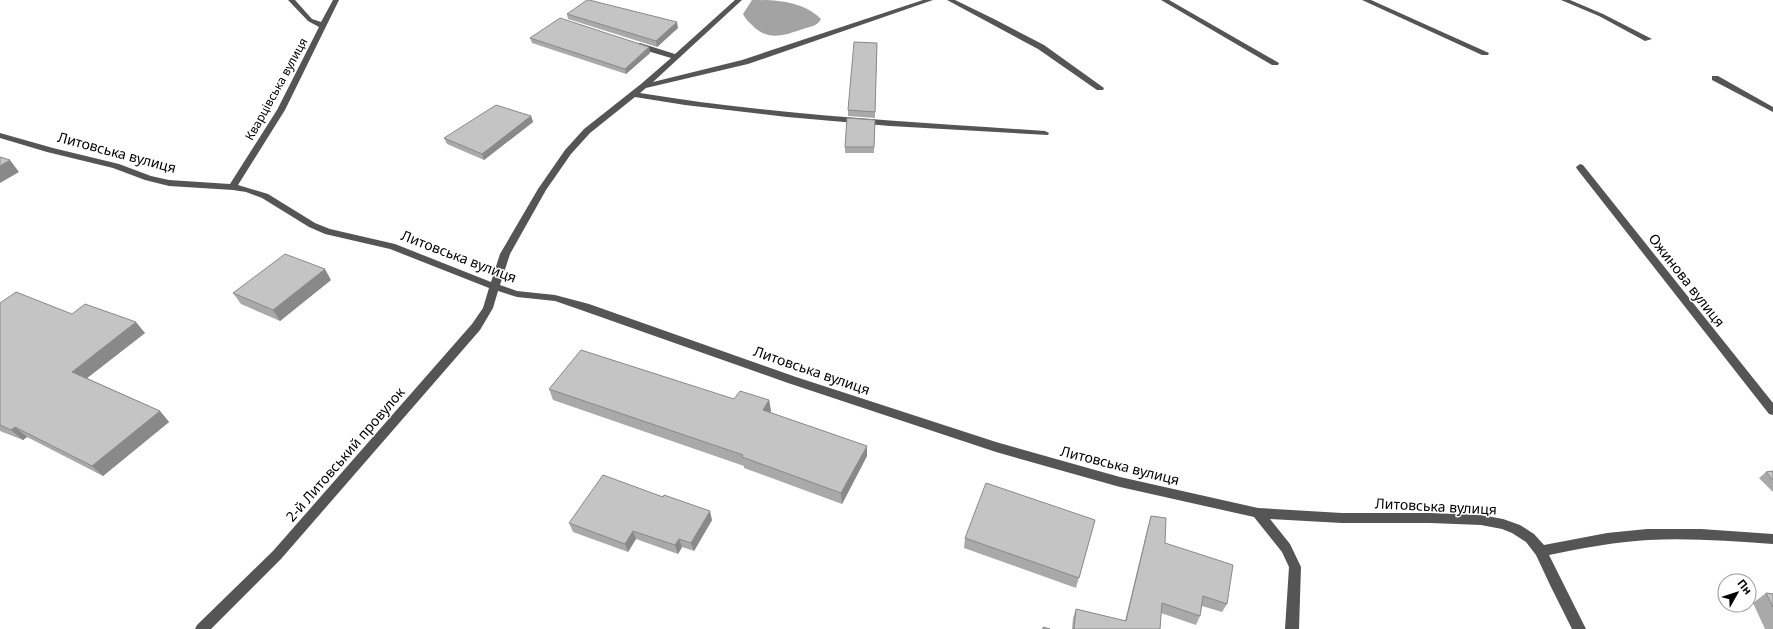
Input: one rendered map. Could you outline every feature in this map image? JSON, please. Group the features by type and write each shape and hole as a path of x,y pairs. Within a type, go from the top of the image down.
{"street":[{"path":"291,0 310,20 324,26"},
{"name":"Кварцівська вулиця","path":"234,187 281,110 336,0"},
{"name":"2-й Литовський провулок","path":"202,629 276,555 454,353 485,315 495,287 504,254 557,166 575,143 587,131 644,86 675,56 739,0"},
{"path":"644,86 745,62 930,0"},
{"path":"950,0 1010,29 1040,46 1100,88"},
{"path":"1164,0 1275,63"},
{"path":"1365,0 1485,54"},
{"path":"1564,0 1601,15 1648,39"},
{"path":"631,43 675,56"},
{"path":"1715,78 1773,110"},
{"path":"634,94 700,105 769,113 845,120 1046,132"},
{"name":"Литовська вулиця","path":"0,135 50,150 116,166 148,178 169,183 234,187 265,196 312,225 328,232 392,246 495,287 517,294 555,298 585,307 792,380 1050,463 1258,513 1342,518 1430,518 1481,520 1503,524 1516,529 1530,538 1541,551 1558,589 1579,629"},
{"name":"Ожинова вулиця","path":"1580,167 1773,411"},
{"path":"1258,513 1286,548 1295,567 1292,629"},
{"path":"1541,551 1590,541 1638,536 1705,535 1773,540"}],"shaded area":[{"path":"752,0 780,1 798,5 806,8 821,19 813,26 784,35 772,36 755,28 743,14"}],"building":[{"path":"587,0 677,22 656,41 567,14"},
{"path":"560,18 649,47 625,69 530,38"},
{"path":"854,42 877,43 875,112 848,110"},
{"path":"496,105 531,116 482,154 444,138"},
{"path":"847,118 875,120 874,147 845,147"},
{"path":"0,157 10,160 0,166"},
{"path":"285,254 325,269 273,310 233,293"},
{"path":"16,292 72,314 85,304 136,322 72,372 160,411 92,466 15,427 11,430 0,425 0,303"},
{"path":"581,350 734,399 740,391 769,400 763,410 867,446 841,493 742,457 743,455 549,389"},
{"path":"1773,471 1773,480 1766,472"},
{"path":"603,475 663,497 664,495 710,511 691,543 679,539 675,545 633,531 625,544 569,523"},
{"path":"986,483 1095,520 1079,578 965,538"},
{"path":"1151,516 1166,518 1165,543 1233,565 1227,604 1203,596 1200,616 1162,603 1160,629 1074,629 1076,609 1126,621"},
{"path":"1766,593 1773,594 1773,607"}]}
